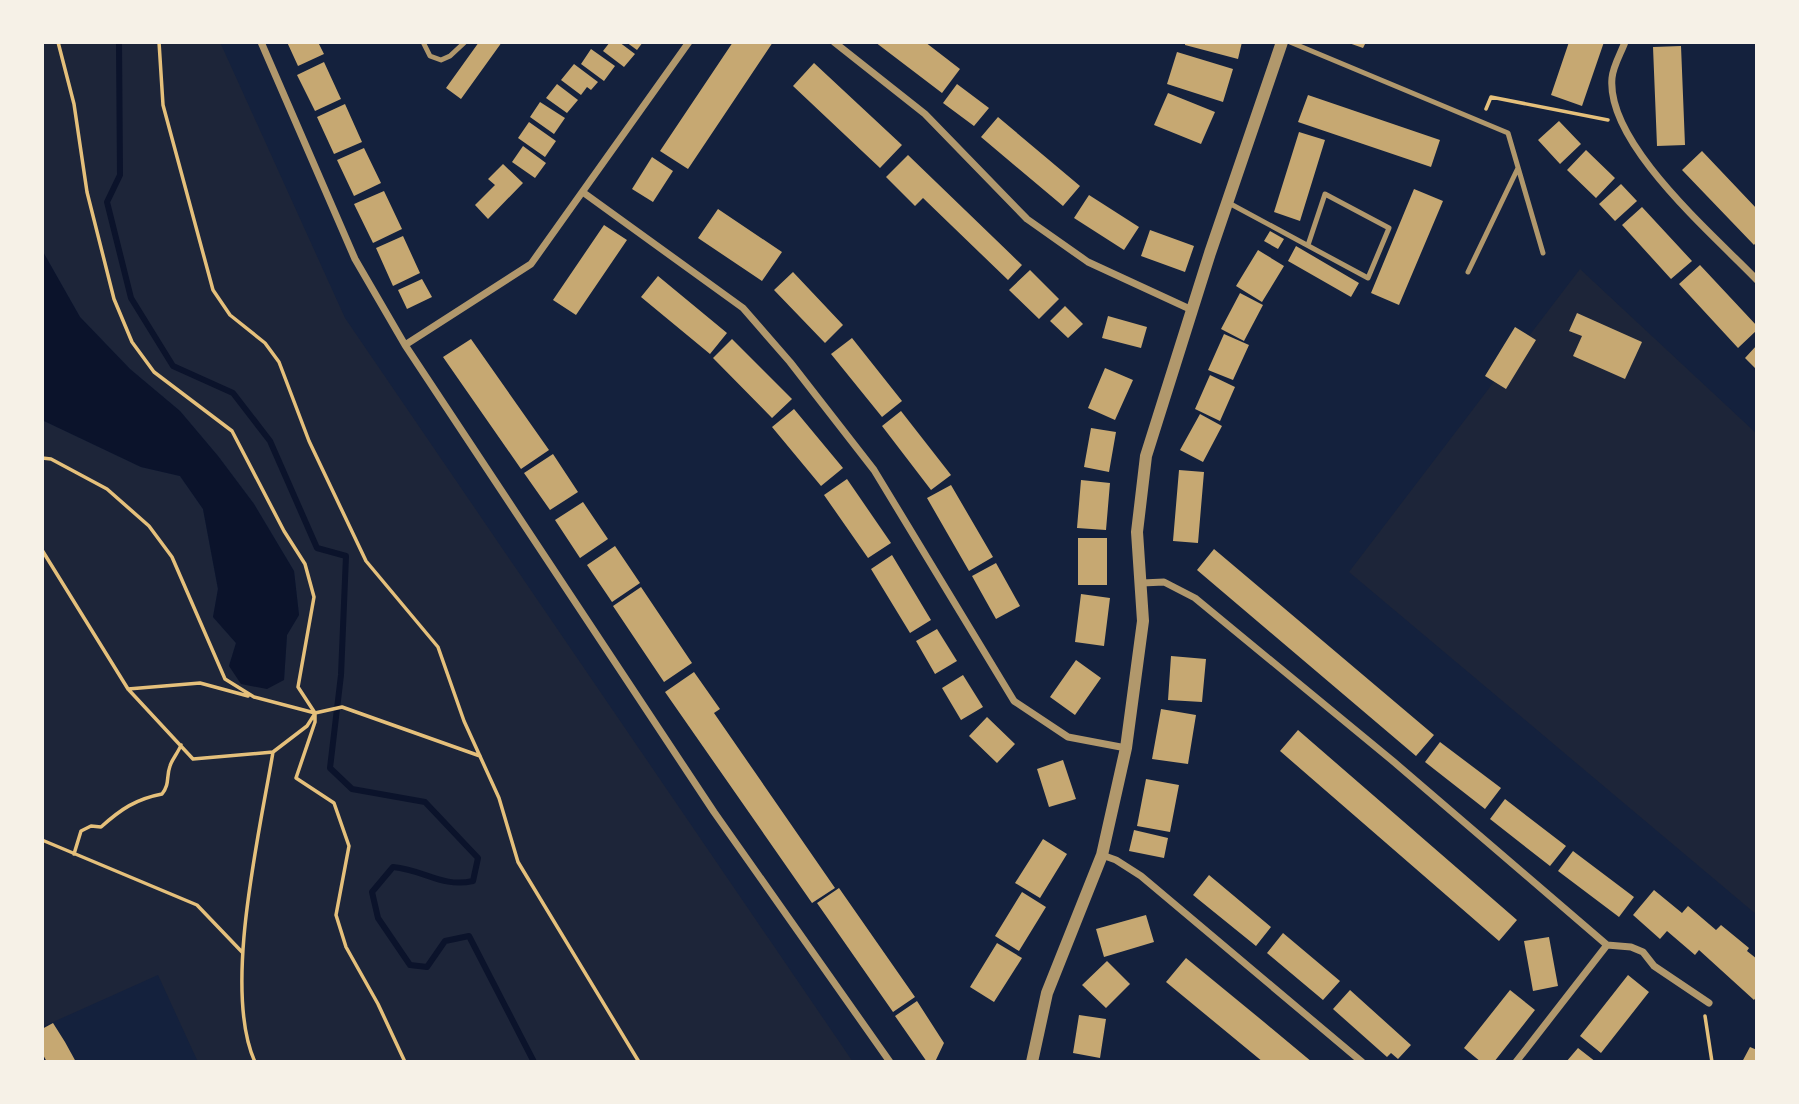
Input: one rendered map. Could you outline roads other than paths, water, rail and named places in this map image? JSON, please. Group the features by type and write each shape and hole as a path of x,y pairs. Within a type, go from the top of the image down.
{"street":[{"path":"261,42 355,259 405,345 714,812 890,1062"},
{"path":"405,345 531,264 689,42"},
{"path":"834,42 925,114 1027,219 1088,262 1192,310"},
{"path":"1032,1062 1047,993 1102,855 1126,748 1143,621 1138,520 1146,456 1227,202 1282,42"},
{"path":"1625,42 1612,78 1620,123 1652,172 1757,280"},
{"path":"584,193 743,308 790,362 874,470 1014,701 1068,737 1126,748"},
{"path":"1142,583 1164,582 1195,598 1384,753 1607,945 1631,947 1643,952 1654,966 1709,1003"},
{"path":"1102,855 1116,860 1141,876 1362,1062"},
{"path":"1516,1062 1607,945"}],"lane":[{"path":"423,42 430,56 442,60 465,42"},
{"path":"1290,42 1507,133 1543,253"},
{"path":"1468,272 1518,168"},
{"path":"1227,202 1368,278 1389,228 1325,194 1308,245"}],"waterway":[{"path":"119,42 120,175 107,202 131,298 173,366 233,393 270,441 317,548 346,556 341,675 330,768 352,789 425,802 478,858 473,881 462,883 393,867 372,892 378,918 410,965 427,967 445,941 469,936 534,1062"}]}
